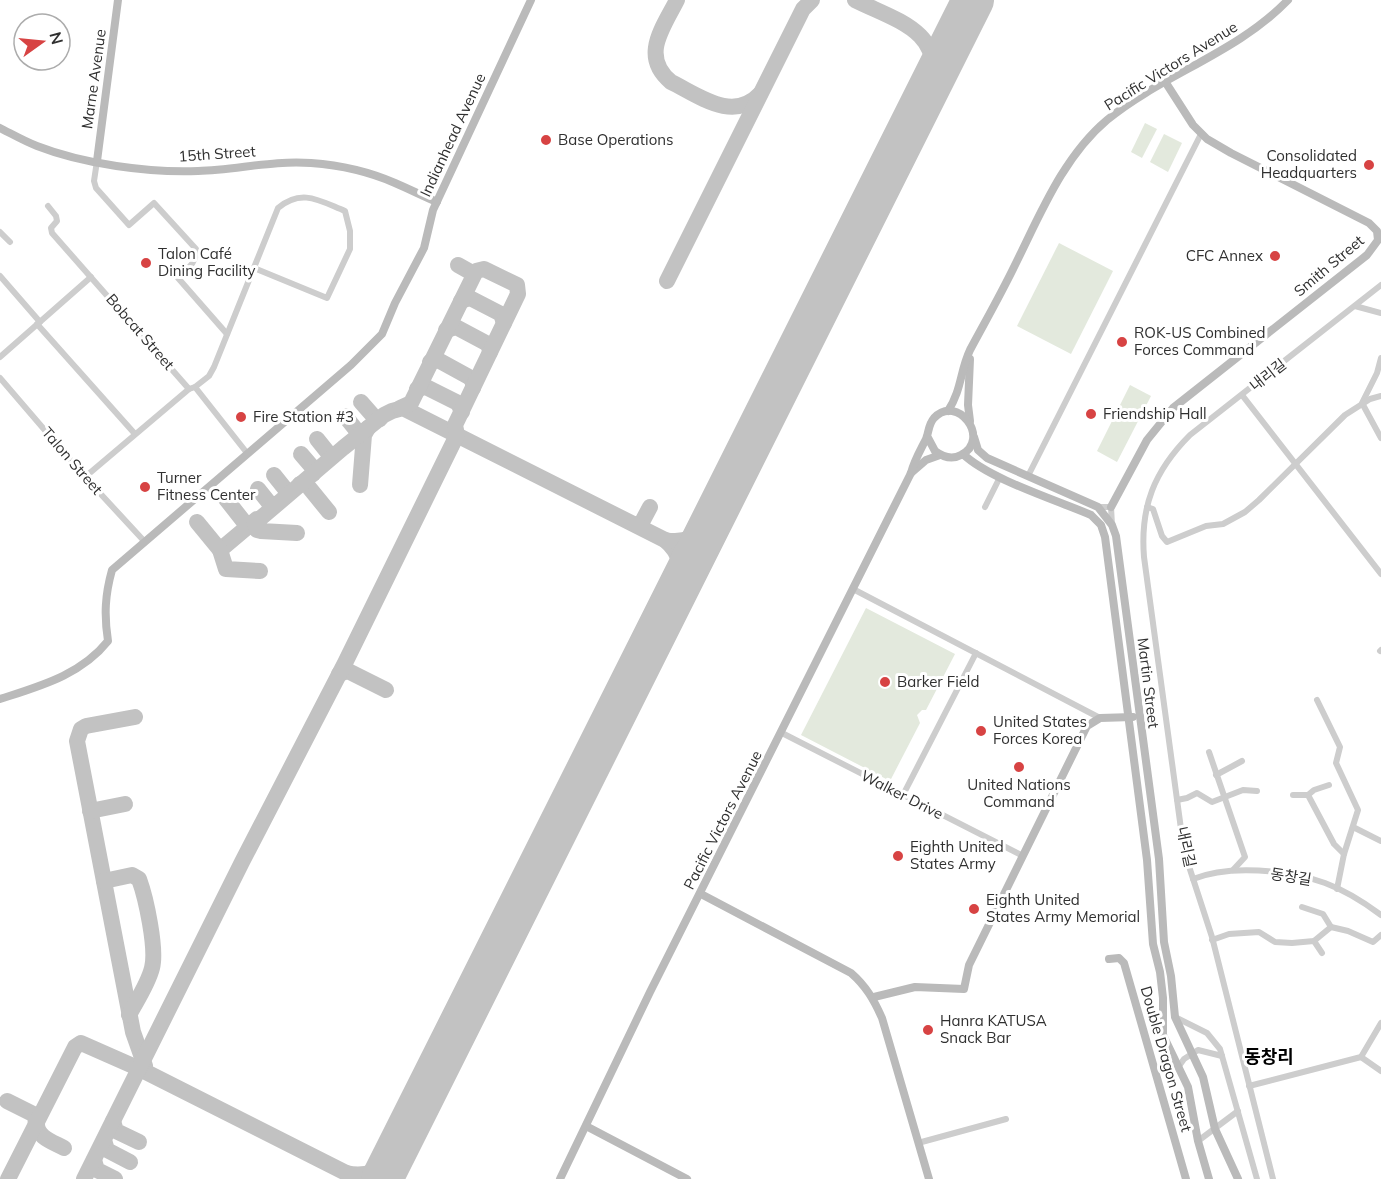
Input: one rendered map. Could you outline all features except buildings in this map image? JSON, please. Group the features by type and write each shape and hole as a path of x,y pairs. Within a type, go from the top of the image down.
{"main road":[{"name":"Marne Avenue","path":"97,161 118,0"},
{"name":"Indianhead Avenue","path":"0,699 56,680 97,655 108,641 104,616 106,590 112,570 351,365 382,334 395,303 424,248 432,210 531,0"},
{"name":"Pacific Victors Avenue","path":"970,350 1054,187 1088,138 1129,103 1254,30 1288,0"},
{"name":"Smith Street","path":"1111,507 1147,440 1173,408 1367,255 1378,240 1377,231 1369,223 1225,150 1201,134 1166,83"},
{"name":"15th Street","path":"0,128 36,146 68,156 161,171 198,171 279,163 311,163 347,169 393,182 437,202"},
{"path":"948,411 958,393 970,350"},
{"path":"970,350 968,405 974,434 971,445 963,454 950,458 940,455 931,447 927,436 929,424 937,415 948,411 961,414 970,423"},
{"name":"Martin Street","path":"974,434 978,450 987,458 1098,507 1112,525 1116,536 1159,859 1164,942 1171,976 1175,1017 1203,1077 1215,1129 1238,1179"},
{"name":"Pacific Victors Avenue","path":"560,1179 650,992 782,733 927,436"},
{"name":"Martin Street","path":"963,454 1000,477 1091,515 1101,525 1105,537 1147,860 1153,944 1161,980 1163,1035 1188,1087 1198,1141 1209,1179"},
{"path":"910,473 926,460 940,455"},
{"path":"874,997 915,987 964,989 969,965 1088,726 1100,718 1139,717"},
{"path":"701,894 852,973 874,997 929,1179"},
{"name":"Double Dragon Street","path":"1109,959 1119,958 1124,963 1186,1179"},
{"path":"586,1126 687,1179"}],"street":[{"path":"1028,476 1201,134"},
{"path":"97,161 94,181 96,188 129,225 154,203 196,249 195,260 178,278 227,334"},
{"path":"85,477 209,376 278,208 287,200 302,196 345,211 350,231 350,249 327,298 254,268"},
{"name":"Bobcat Street","path":"48,206 56,216 57,222 51,228 52,233 192,388 247,453"},
{"path":"1,236 10,243"},
{"path":"0,276 135,434"},
{"path":"0,357 91,277"},
{"name":"내리길","path":"1273,1179 1212,940 1184,851 1144,557 1143,525 1156,480 1178,447 1190,435 1381,285"},
{"path":"1355,306 1381,313"},
{"path":"1362,403 1377,373 1381,358"},
{"name":"Talon Street","path":"0,378 85,477 145,542"},
{"path":"1242,395 1381,574"},
{"path":"1147,507 1153,509 1161,536 1170,542 1206,526 1222,524 1245,512 1259,500 1345,415 1362,403 1381,396"},
{"path":"1362,403 1381,438"},
{"path":"985,507 1000,477"},
{"path":"1098,507 1111,507 1112,525"},
{"path":"853,589 1100,718"},
{"path":"903,795 976,653"},
{"path":"1317,700 1340,747 1336,763 1358,810 1344,854 1337,889"},
{"name":"Walker Drive","path":"782,733 1023,856"},
{"path":"1209,753 1245,857 1233,870"},
{"path":"1216,775 1242,761"},
{"path":"1293,795 1308,795 1314,790 1329,785"},
{"path":"1177,800 1197,793 1212,802 1243,790 1257,791"},
{"path":"1308,795 1334,844 1344,854"},
{"path":"1353,827 1381,841"},
{"name":"동창길","path":"1193,879 1205,874 1233,870 1290,875 1326,883 1381,915"},
{"path":"1302,907 1323,914 1331,927"},
{"path":"1212,940 1229,933 1259,932 1275,942 1314,941 1331,927 1341,928 1373,942 1381,935"},
{"path":"1314,941 1322,953"},
{"path":"1175,1017 1208,1033 1220,1049 1257,1179"},
{"path":"1249,1086 1360,1057 1381,1023"},
{"path":"1179,1066 1198,1050 1222,1056"},
{"path":"1360,1057 1381,1071"},
{"path":"1198,1141 1237,1109"},
{"path":"918,1143 1006,1119"}],"shaded area":[{"path":"1145,123 1157,129 1142,158 1131,152"},
{"path":"1164,134 1182,143 1168,172 1150,162"},
{"path":"1059,243 1113,271 1071,354 1017,326"},
{"path":"1130,385 1151,396 1117,462 1097,451"},
{"name":"Barker Field","path":"866,608 955,654 926,710 922,710 917,715 920,723 890,781 801,735"}],"taxiway":[{"path":"677,0 657,42 657,62 662,72 671,82 715,104 738,106 750,102 760,94"},
{"path":"667,281 803,9 812,0"},
{"path":"855,0 900,21 924,40 931,52 933,67 931,86"},
{"path":"458,265 474,274"},
{"path":"84,1179 242,862 345,663 457,435 455,425 518,294 517,285 484,269 476,271 411,403 400,408"},
{"path":"461,301 470,298 501,314 504,323"},
{"path":"446,330 456,327 486,343 490,352"},
{"path":"430,362 438,360 469,377 473,381 473,388"},
{"path":"417,389 426,387 458,403 462,412"},
{"path":"361,402 375,418 380,419"},
{"path":"297,533 261,531 257,530 255,523 384,415 403,408 665,540 678,556 680,575 678,589"},
{"path":"345,416 357,431 363,432"},
{"path":"360,485 364,435 368,428"},
{"path":"317,439 329,454 335,454"},
{"path":"301,454 313,468 313,474"},
{"path":"274,475 286,490 286,496"},
{"path":"300,484 307,485 329,512"},
{"path":"258,489 270,504 276,504"},
{"path":"226,499 248,527"},
{"path":"636,525 642,522 650,507"},
{"path":"257,519 220,550 226,569 260,571"},
{"path":"665,540 679,541 691,538 712,521"},
{"path":"197,522 220,550"},
{"path":"339,674 348,671 386,690"},
{"path":"135,717 86,726 81,729 77,741 133,1032 145,1066"},
{"path":"90,811 125,804"},
{"path":"104,881 132,875 139,879 150,924 153,949 152,968 129,1015"},
{"path":"8,1179 75,1047 81,1043 140,1069 346,1173"},
{"path":"7,1101 35,1115 36,1125"},
{"path":"113,1121 116,1131 139,1142"},
{"path":"37,1123 37,1128 42,1135 64,1148"},
{"path":"104,1140 107,1150 130,1162"},
{"path":"352,1179 346,1173 362,1174 375,1171 396,1151"},
{"path":"94,1160 97,1170 115,1179"}],"runway":[{"path":"382,1179 973,0"}],"place":[{"name":"Base Operations","path":"546,140"},
{"name":"Consolidated Headquarters","path":"1369,165"},
{"name":"CFC Annex","path":"1275,256"},
{"name":"Talon Café Dining Facility","path":"146,263"},
{"name":"ROK-US Combined Forces Command","path":"1122,342"},
{"name":"Friendship Hall","path":"1091,414"},
{"name":"Fire Station #3","path":"241,417"},
{"name":"Turner Fitness Center","path":"145,487"},
{"name":"Barker Field","path":"885,682"},
{"name":"United States Forces Korea","path":"981,731"},
{"name":"United Nations Command","path":"1019,767"},
{"name":"Eighth United States Army","path":"898,856"},
{"name":"Eighth United States Army Memorial","path":"974,909"},
{"name":"Hanra KATUSA Snack Bar","path":"928,1030"}],"district":[{"name":"동창리","path":"1269,1057"}]}
